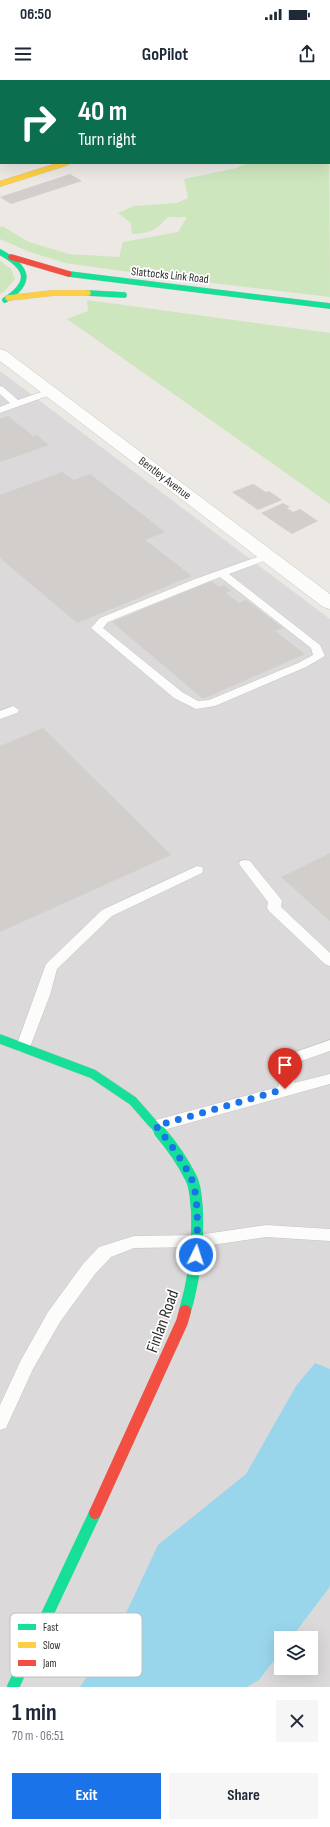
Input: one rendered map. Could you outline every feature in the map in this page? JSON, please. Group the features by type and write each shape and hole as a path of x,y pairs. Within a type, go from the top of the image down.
{"main road":[{"path":"0,184 63,164"},
{"name":"Slattocks Link Road","path":"0,252 69,274 330,306"},
{"path":"4,300 21,288 25,282 26,275 24,268 10,256"},
{"name":"Slattocks Link Road","path":"4,300 47,293 88,293 134,296"},
{"name":"Finlan Road","path":"0,1039 93,1074 133,1101 170,1144 192,1179 196,1200 198,1241 193,1283 182,1322 81,1545 48,1613"},
{"name":"Finlan Road","path":"13,1687 18,1677"}],"street":[{"name":"Bentley Avenue","path":"3,360 50,392 330,603"}],"lane":[{"path":"0,389 17,404"},
{"path":"0,410 50,392"},
{"path":"221,573 316,647 319,656 302,665 211,703 196,705 178,695 97,628 104,620 221,573 268,556"},
{"path":"0,715 13,710"},
{"path":"245,864 276,901 274,908 330,961"},
{"path":"23,1047 43,995 51,967 107,913 197,870"},
{"path":"285,1089 295,1058 330,1045"},
{"path":"156,1126 285,1089 330,1079"},
{"path":"0,1423 27,1365 54,1317 89,1269 105,1252 134,1242 198,1241 266,1231 330,1235"}],"shaded area":[{"path":"0,371 330,619 330,1687 0,1687"}],"green space":[{"path":"245,164 329,164 330,297 187,280 65,263 27,251 0,239 0,227 2,226 29,242 69,254 119,257 123,242 178,232 187,217 168,217 152,230 132,234 131,223 118,213 134,206 177,203 188,198 184,179 237,168"},
{"path":"0,261 11,269 15,279 5,291 0,294"},
{"path":"87,300 330,333 330,504 67,319 88,311"}],"water":[{"path":"315,1363 330,1369 330,1584 329,1588 296,1631 274,1631 274,1660 259,1680 247,1687 80,1687 87,1677 142,1677 142,1613 126,1613 158,1545 246,1474 296,1386"}],"building":[{"path":"70,174 82,181 11,204 0,197"},
{"path":"8,416 33,436 37,435 49,445 0,462 0,419"},
{"path":"62,472 74,480 90,474 165,532 145,540 192,576 77,623 0,558 0,495"},
{"path":"253,484 266,492 269,491 282,500 258,510 232,492"},
{"path":"283,503 290,507 287,508 293,512 300,509 318,521 292,534 261,513"},
{"path":"211,581 219,587 224,585 231,591 226,593 239,603 246,600 283,628 275,631 305,654 203,699 112,622"},
{"path":"43,728 171,855 0,932 0,746"},
{"path":"330,853 330,921 281,877"}],"traffic: fast":[{"path":"0,252 17,263 22,269 24,275 24,281 21,287 15,294 5,300"},
{"path":"69,274 330,306"},
{"path":"88,293 124,295"},
{"path":"0,1039 93,1074 133,1101 170,1144 192,1179 196,1200 198,1241 193,1283 185,1311"},
{"path":"48,1613 95,1513"},
{"path":"13,1687 18,1677"}],"traffic: slow":[{"path":"0,184 63,164"},
{"path":"8,298 53,293 88,293"}],"traffic: jam":[{"path":"11,257 69,274"},
{"path":"95,1513 182,1322 185,1311"}],"route":[{"path":"196,1255 198,1241 196,1200 192,1179 170,1144 156,1126 285,1089"}]}
